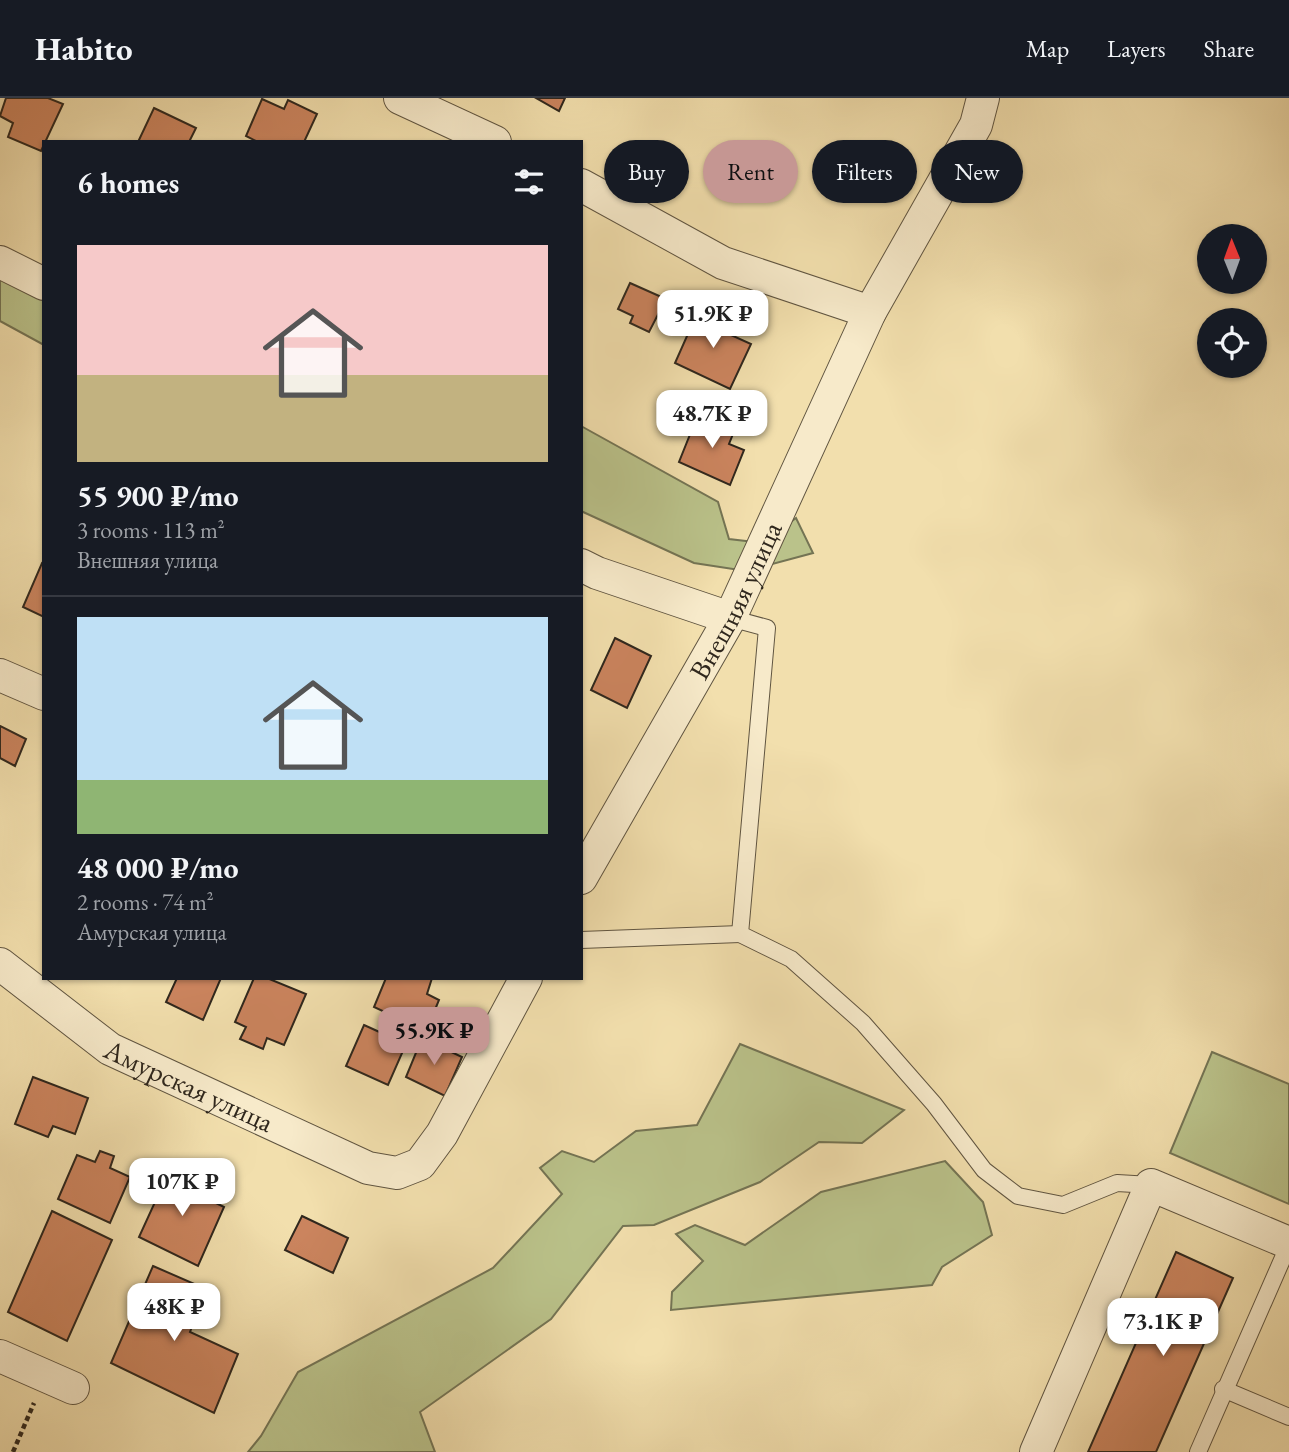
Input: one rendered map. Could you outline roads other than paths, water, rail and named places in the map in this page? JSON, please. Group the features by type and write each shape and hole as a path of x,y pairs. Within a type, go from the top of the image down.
{"street":[{"path":"400,98 491,140"},
{"name":"Внешняя улица","path":"583,875 730,618 870,312 976,125 983,98"},
{"path":"583,186 723,263 870,312"},
{"path":"0,262 42,283"},
{"path":"583,566 730,618"},
{"path":"0,675 42,693"},
{"name":"Амурская улица","path":"0,964 110,1049 368,1168 397,1173 420,1164 442,1134 525,980"},
{"path":"1036,1452 1151,1185 1289,1244"},
{"path":"0,1356 59,1382"}],"lane":[{"path":"730,618 767,628 740,934"},
{"path":"583,940 740,934 791,959 863,1023 934,1104 984,1170 1018,1196 1063,1205 1117,1183 1151,1185"},
{"path":"1198,1452 1223,1389 1289,1244"},
{"path":"1223,1389 1289,1417"}]}
